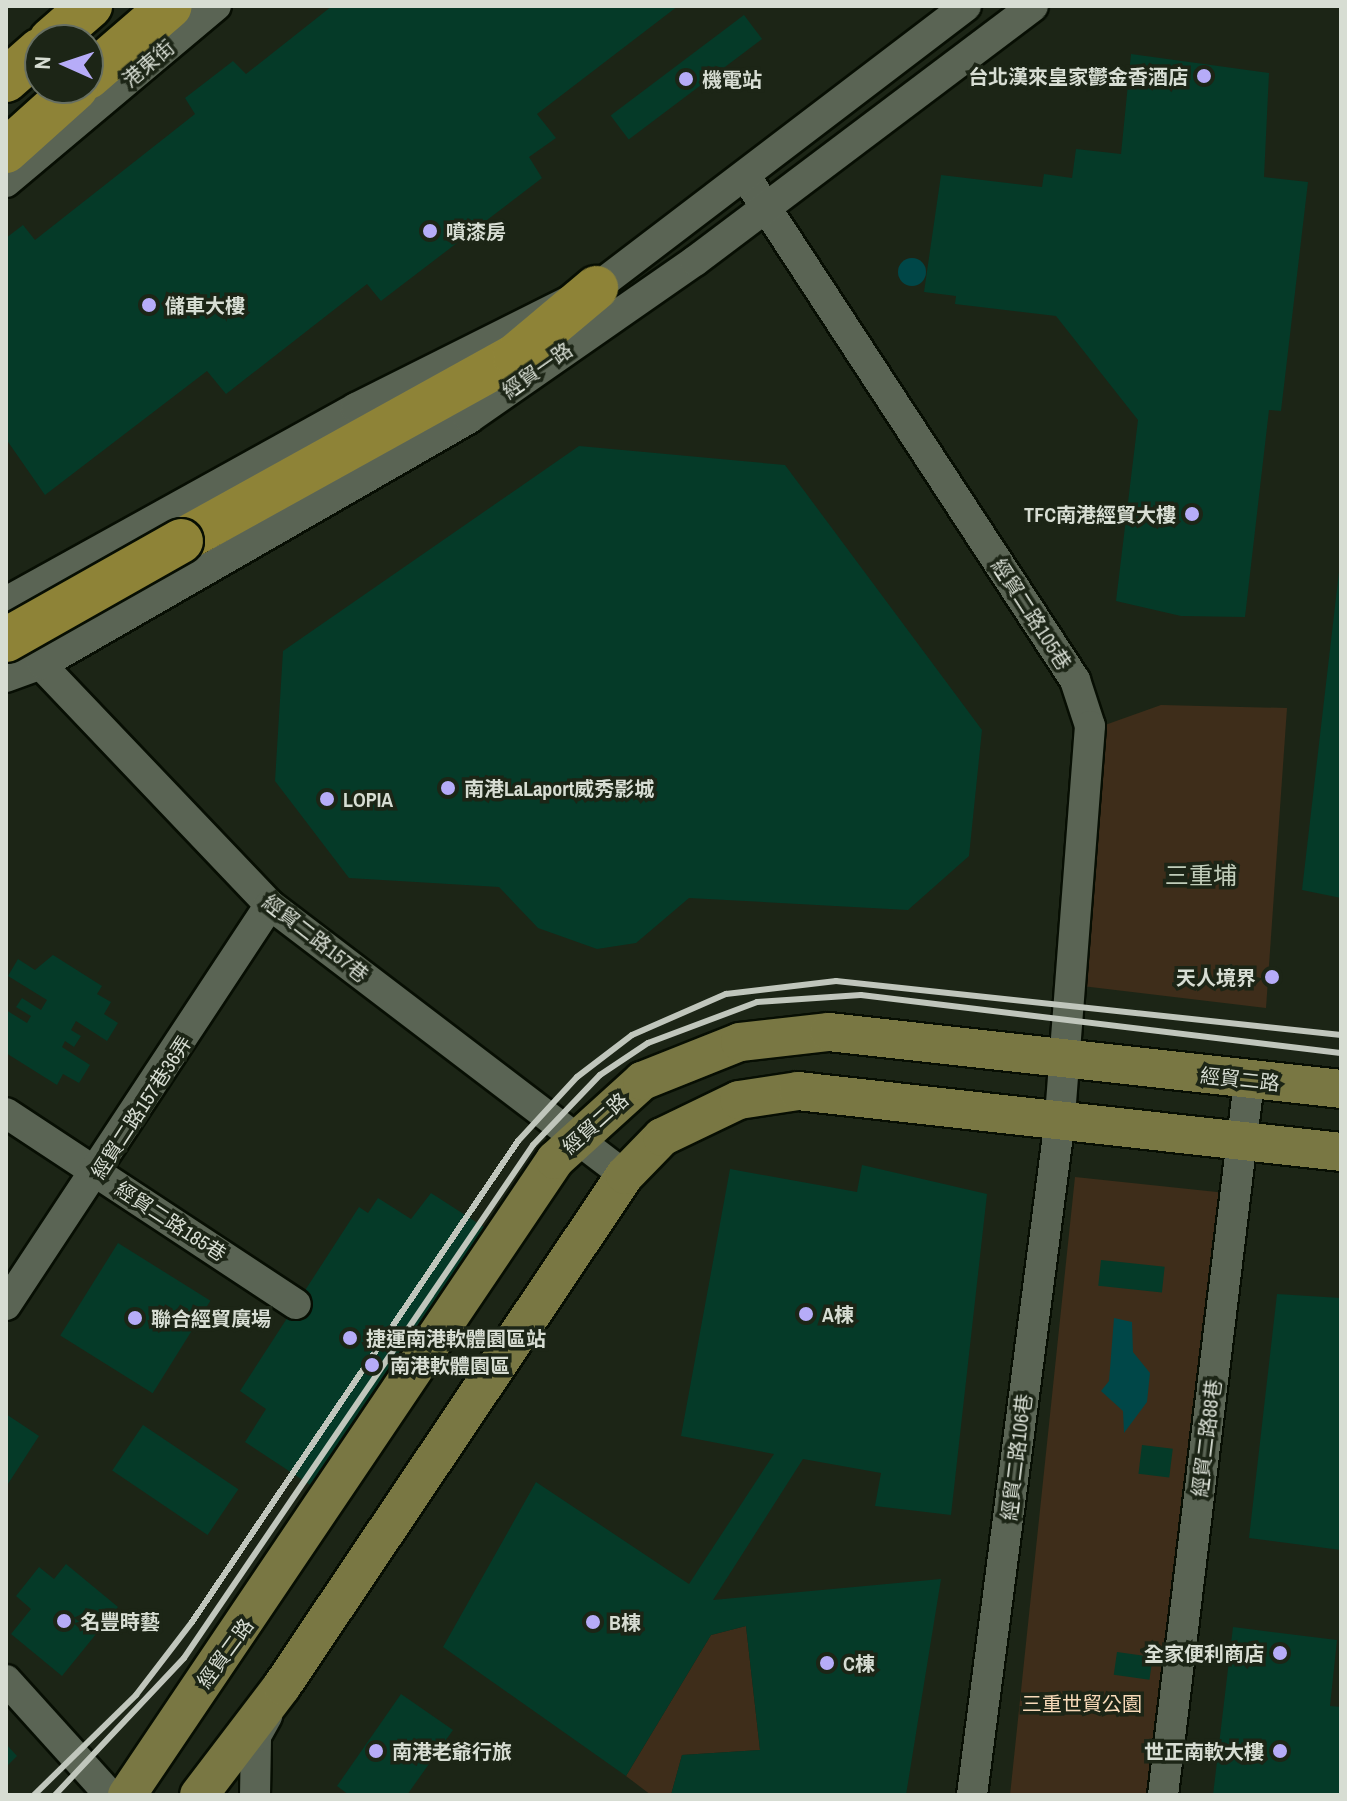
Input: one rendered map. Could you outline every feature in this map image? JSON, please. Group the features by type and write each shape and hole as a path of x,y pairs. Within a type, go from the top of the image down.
{"highway":[{"path":"69,24 90,6"},
{"path":"104,27 127,6"},
{"path":"104,63 170,6"},
{"path":"6,80 24,64"},
{"path":"6,117 24,101"},
{"path":"6,151 58,104"},
{"path":"6,640 515,356 596,288"}],"main road":[{"name":"經貿二路","path":"127,1795 408,1375 577,1135 642,1081 740,1042 784,1033 1341,1089"},
{"path":"199,1795 282,1686 625,1175 662,1137 767,1094 867,1096 1341,1152"}],"street":[{"name":"港東街","path":"6,182 216,6"},
{"path":"6,602 356,408 596,288 746,177 966,6"},
{"name":"經貿一路","path":"6,677 42,664 469,418 766,207 1033,6"},
{"name":"經貿二路105巷","path":"746,177 1083,699 1089,760 1060,1060 1060,1119"},
{"name":"經貿二路157巷","path":"6,630 42,664 270,905 577,1135 625,1175"},
{"name":"經貿二路157巷36弄","path":"6,1305 99,1174 270,905"},
{"name":"經貿二路88巷","path":"1163,1795 1249,1081"},
{"name":"經貿二路185巷","path":"6,1113 296,1304"},
{"name":"經貿二路106巷","path":"972,1795 1060,1119"},
{"path":"6,1680 110,1795"},
{"path":"255,1795 256,1736 282,1686"}],"green space":[{"path":"1161,705 1287,708 1266,1008 1082,986 1105,725"},
{"name":"三重世貿公園","path":"1075,1177 1219,1192 1156,1795 1010,1795"},
{"path":"746,1626 760,1750 682,1755 671,1795 651,1795 626,1776 711,1635"}],"water":[{"path":"912,258 922,262 926,272 922,282 912,286 902,282 898,272 902,262"},
{"path":"1114,1318 1132,1322 1133,1352 1150,1373 1147,1402 1124,1433 1123,1411 1101,1391 1109,1381"}],"building":[{"name":"儲車大樓","path":"332,6 678,6 537,114 556,138 529,157 542,178 381,301 367,284 226,394 207,371 45,495 6,439 6,238 23,225 35,240 195,114 185,98 233,61 246,74"},
{"name":"機電站","path":"744,15 762,39 629,139 611,116"},
{"path":"1131,54 1269,73 1264,177 1308,182 1281,411 1269,410 1245,617 1181,616 1116,601 1138,420 1056,316 955,304 956,296 924,292 941,175 1042,187 1044,174 1072,178 1076,149 1121,154"},
{"path":"579,446 785,465 982,730 969,856 908,910 689,898 636,943 597,949 538,928 499,887 349,878 275,781 283,651"},
{"path":"1341,572 1341,898 1302,890"},
{"path":"53,955 102,986 97,994 111,1002 104,1014 118,1023 107,1041 76,1021 71,1030 81,1036 74,1047 65,1041 62,1047 90,1065 79,1083 63,1074 57,1085 6,1053 6,1010 27,1023 31,1016 16,1007 22,998 41,1010 47,1000 8,976 18,959 35,970"},
{"path":"862,1165 987,1194 951,1515 875,1506 881,1473 803,1459 713,1600 941,1579 906,1795 671,1795 682,1755 760,1750 746,1626 711,1635 626,1776 443,1647 536,1482 689,1584 774,1454 681,1436 730,1169 857,1192"},
{"name":"捷運南港軟體園區站","path":"431,1193 493,1233 324,1494 245,1442 266,1409 240,1391 359,1207 368,1213 378,1198 411,1219"},
{"name":"聯合經貿廣場","path":"118,1243 210,1301 153,1393 60,1335"},
{"path":"1101,1260 1165,1267 1162,1293 1098,1286"},
{"path":"1277,1294 1341,1298 1341,1550 1249,1538"},
{"path":"6,1414 39,1436 6,1487"},
{"path":"143,1425 238,1489 208,1535 112,1471"},
{"path":"1142,1445 1173,1449 1169,1478 1138,1474"},
{"name":"名豐時藝","path":"66,1564 118,1607 62,1676 11,1634 31,1609 16,1596 39,1567 54,1579"},
{"name":"世正南軟大樓","path":"1233,1627 1337,1640 1330,1706 1341,1707 1341,1795 1213,1795"},
{"path":"1117,1652 1153,1657 1149,1680 1114,1675"},
{"path":"401,1694 453,1730 407,1795 349,1795 337,1786"},
{"path":"6,1744 17,1756 6,1767"}],"railway":[{"path":"34,1795 136,1695 192,1622 518,1141 577,1077 632,1035 726,994 836,981 1341,1035"},
{"path":"55,1795 184,1658 533,1145 600,1075 648,1043 757,1002 861,995 1341,1053"}],"place":[{"name":"台北漢來皇家鬱金香酒店","path":"1204,76"},
{"name":"機電站","path":"686,79"},
{"name":"噴漆房","path":"430,231"},
{"name":"儲車大樓","path":"149,305"},
{"name":"TFC南港經貿大樓","path":"1192,514"},
{"name":"南港LaLaport威秀影城","path":"448,788"},
{"name":"LOPIA","path":"327,799"},
{"name":"天人境界","path":"1272,977"},
{"name":"A棟","path":"806,1314"},
{"name":"聯合經貿廣場","path":"135,1318"},
{"name":"捷運南港軟體園區站","path":"350,1338"},
{"name":"南港軟體園區","path":"372,1365"},
{"name":"名豐時藝","path":"64,1621"},
{"name":"B棟","path":"593,1622"},
{"name":"全家便利商店","path":"1280,1653"},
{"name":"C棟","path":"827,1663"},
{"name":"南港老爺行旅","path":"376,1751"},
{"name":"世正南軟大樓","path":"1280,1751"}],"district":[{"name":"三重埔","path":"1201,876"}]}
